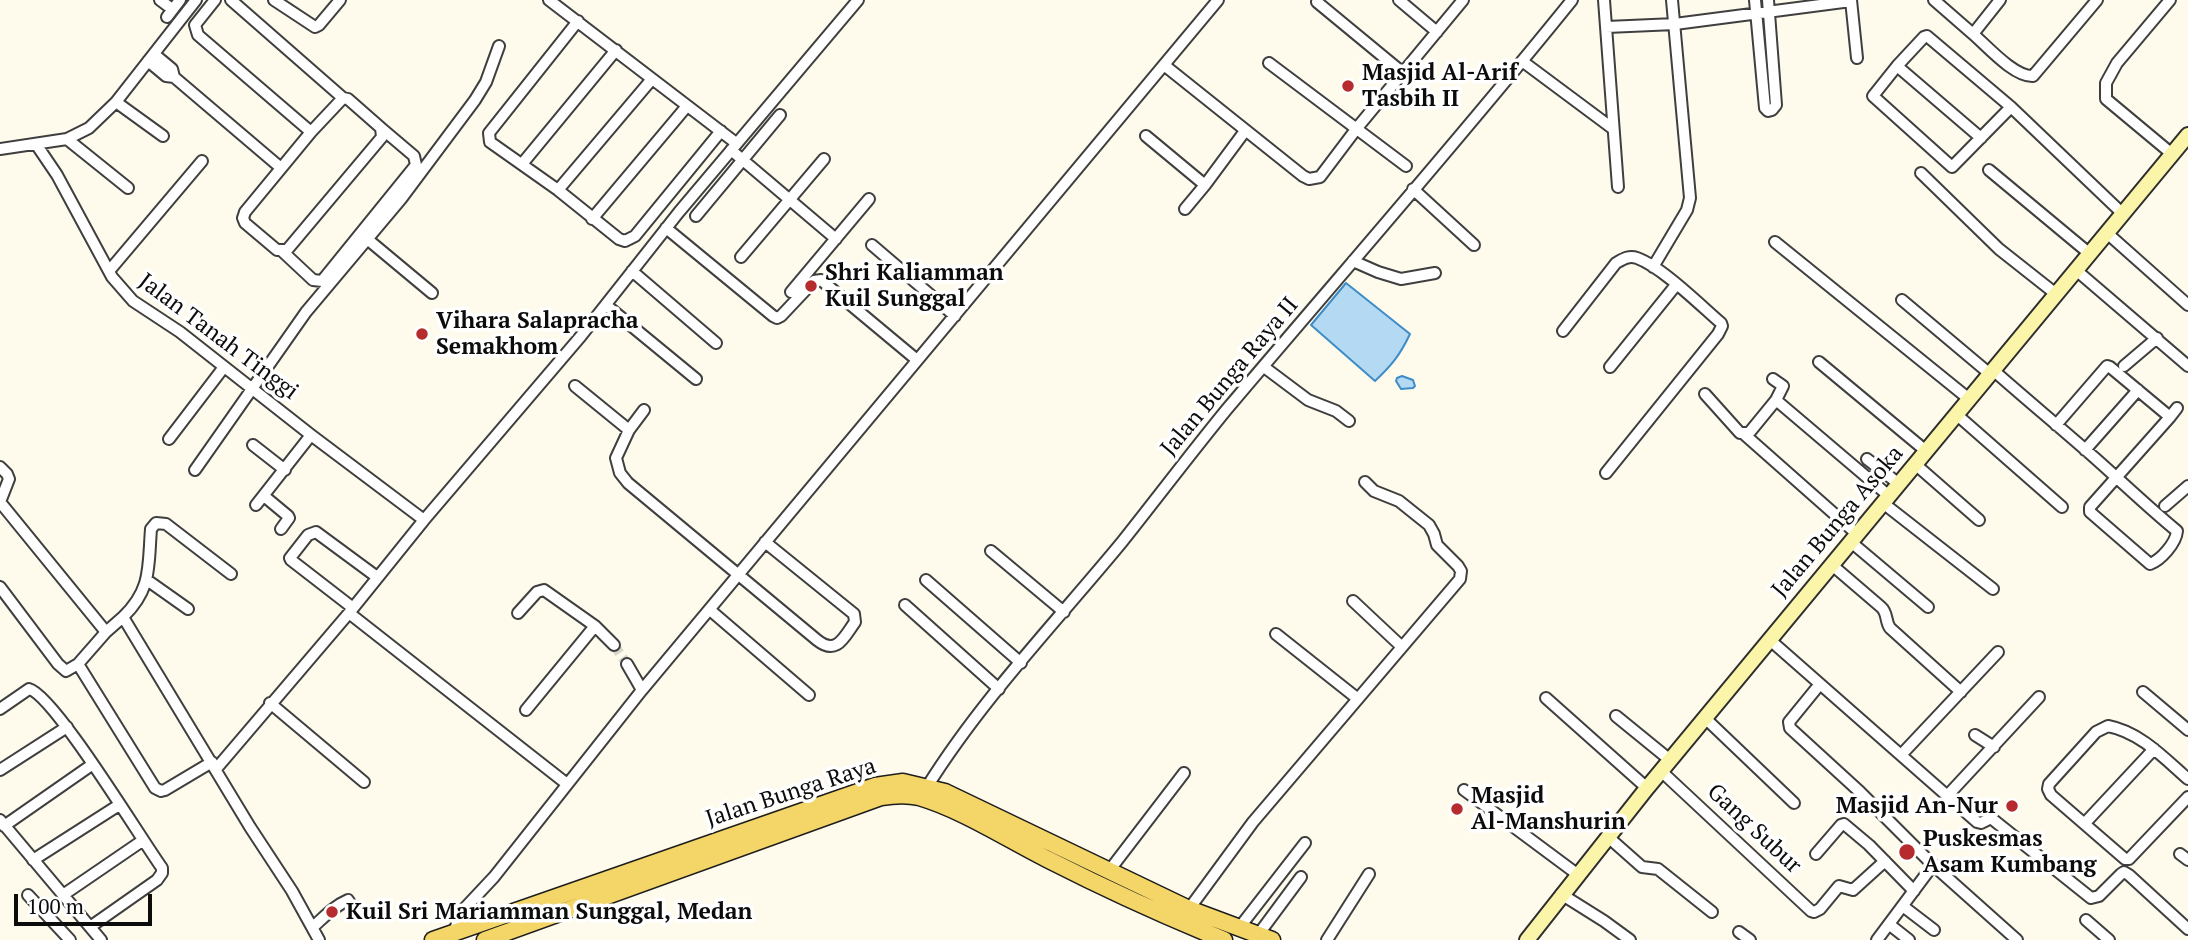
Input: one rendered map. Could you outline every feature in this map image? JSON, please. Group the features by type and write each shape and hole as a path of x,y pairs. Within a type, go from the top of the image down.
{"main road":[{"name":"Jalan Bunga Raya","path":"485,940 875,786 903,782 945,792 1098,872 1182,923 1224,940"},
{"name":"Jalan Bunga Raya","path":"672,864 881,797 903,795 916,797 1189,909 1265,937"},
{"name":"Jalan Bunga Raya","path":"433,940 508,929"}],"street":[{"path":"160,0 170,13 180,0"},
{"path":"0,149 67,139 89,128 116,102 196,0"},
{"path":"215,0 195,25 198,35 311,132"},
{"path":"231,0 414,156 416,164 321,281 313,280 282,251 277,250 244,223 243,218 245,212 311,132 343,98"},
{"path":"281,2 315,27 340,0"},
{"path":"549,0 721,131 743,160 836,239"},
{"path":"78,664 155,788 165,790 214,766 351,610 858,0"},
{"path":"453,937 464,909 494,877 642,690 1218,0"},
{"path":"1399,0 1437,32"},
{"path":"1164,65 1303,176 1310,179 1320,177 1463,0"},
{"name":"Jalan Bunga Raya II","path":"927,787 940,765 999,689 1264,367 1572,0"},
{"path":"1604,0 1618,187"},
{"path":"1653,267 1689,204 1672,0"},
{"path":"1755,0 1765,108 1768,111 1776,105 1769,6"},
{"path":"1607,27 1675,24 1756,13 1769,6 1851,0 1857,58"},
{"path":"1934,0 2010,67 2025,76 2033,76 2097,0"},
{"path":"1973,34 2000,0"},
{"path":"2170,0 2117,63 2105,88 2106,99 2172,154"},
{"path":"1317,2 1403,73"},
{"path":"578,21 489,133 490,142 625,241 635,236 721,131"},
{"path":"2011,107 1950,167 1874,99 1873,94 1896,66 1927,36 2011,107 2123,214"},
{"path":"195,470 306,312 401,199 475,100 486,82 499,46"},
{"path":"522,164 616,50"},
{"path":"151,58 166,76 174,77 281,168"},
{"path":"1522,61 1612,128"},
{"path":"1269,63 1406,166"},
{"path":"1896,66 1981,138"},
{"path":"558,190 652,79"},
{"path":"116,102 163,136"},
{"path":"592,219 687,106"},
{"path":"696,216 780,115"},
{"path":"282,251 287,250 382,137 381,128"},
{"path":"1185,209 1245,131"},
{"name":"Jalan Bunga Asoka","path":"1534,937 1561,894 1607,836 2188,135"},
{"path":"1146,136 1205,185"},
{"path":"67,139 128,188"},
{"name":"Jalan Tanah Tinggi","path":"36,144 57,175 109,271 133,301 180,332 424,520"},
{"path":"741,257 824,159"},
{"path":"109,271 202,161"},
{"path":"1989,170 2090,254"},
{"path":"1921,173 1999,249 2056,295"},
{"path":"1413,189 1474,245"},
{"path":"791,292 869,199"},
{"path":"666,228 773,316 781,316 814,281 821,280 917,360"},
{"path":"2107,233 2188,305"},
{"path":"366,239 432,293"},
{"path":"1775,242 1969,400"},
{"path":"872,245 955,316"},
{"path":"1563,331 1616,263 1627,257 1635,257 1653,267 1721,323 1721,329 1606,473"},
{"path":"1353,261 1401,279 1435,273"},
{"path":"2076,270 2188,366"},
{"path":"632,271 716,343"},
{"path":"1610,367 1676,285"},
{"path":"1902,300 2056,425 2085,450 2116,478 2153,512 2178,531 2158,560 2150,565 2089,510 2116,478 2174,413 2107,366 2056,425"},
{"path":"606,305 696,379"},
{"path":"2124,366 2157,338"},
{"path":"1819,362 1926,451"},
{"path":"169,439 224,367"},
{"path":"1264,367 1308,400 1336,411 1349,421"},
{"path":"1745,435 1776,400 1783,386 1773,379"},
{"path":"575,386 629,430"},
{"path":"2085,450 2138,390"},
{"path":"1705,394 1740,433 1928,607"},
{"path":"1776,400 1886,499 1993,589"},
{"path":"644,410 629,430 616,458 620,473 628,483 822,644 834,647 855,622 854,614 765,542"},
{"path":"1956,414 2062,507"},
{"path":"281,529 289,519 288,516 260,501 311,435"},
{"path":"253,445 285,470"},
{"path":"1867,459 1899,484"},
{"path":"1915,464 1979,520"},
{"path":"0,467 9,480 0,502 106,632"},
{"path":"1189,909 1253,822 1460,579 1461,571 1437,545 1429,525 1399,501 1374,491 1365,482"},
{"path":"2165,506 2188,486"},
{"path":"0,587 61,667 69,670 78,664 139,600 147,580 151,529 156,523 166,524 230,574"},
{"path":"377,577 316,532 307,535 290,558 567,784"},
{"path":"990,551 1065,612"},
{"path":"1832,565 1881,607 1886,612 1890,628 1961,692"},
{"path":"147,580 188,610"},
{"path":"926,580 1021,663"},
{"path":"518,613 537,592 544,590 595,626 614,645"},
{"path":"1353,601 1402,647"},
{"path":"905,605 999,689"},
{"path":"709,610 809,695"},
{"path":"123,617 319,940"},
{"path":"526,709 595,626"},
{"path":"1276,634 1358,699"},
{"path":"1769,640 1977,822 1991,818 2091,898 2099,897 2124,872 2188,929"},
{"path":"1902,755 1998,652"},
{"path":"627,664 642,690"},
{"path":"1820,684 1789,722 1790,728 1860,792 1933,865 2017,940"},
{"path":"0,709 29,689 34,690 67,727 162,868 157,880 90,927"},
{"path":"2143,692 2188,730"},
{"path":"1948,795 2039,696"},
{"path":"1546,698 1647,788"},
{"path":"270,704 364,782"},
{"path":"1616,716 1666,765"},
{"path":"1704,718 1794,803"},
{"path":"2188,779 2154,749 2119,728 2108,726 2096,732 2049,784 2048,789 2051,795 2125,859 2129,859 2188,797"},
{"path":"0,770 67,727"},
{"path":"1975,735 1994,747"},
{"path":"2085,823 2154,749"},
{"path":"93,764 2,823 102,940"},
{"name":"Gang Subur","path":"1666,765 1811,911 1820,909 1839,886 1853,890 1885,861"},
{"path":"1098,872 1184,774"},
{"path":"1464,790 1577,874"},
{"path":"33,860 119,805"},
{"path":"1816,854 1844,824 1914,891"},
{"path":"1607,836 1642,867 1658,869 1713,912"},
{"path":"63,895 142,841"},
{"path":"1240,928 1305,843"},
{"path":"1877,940 1933,865"},
{"path":"1327,940 1369,874"},
{"path":"1265,937 1301,877"},
{"path":"1561,894 1630,940"},
{"path":"28,895 70,940"},
{"path":"313,927 344,901 348,900 357,914"},
{"path":"1904,906 1934,930"},
{"path":"2086,920 2109,940"},
{"path":"1890,925 1909,940"},
{"path":"1739,932 1749,940"}],"water":[{"path":"1346,283 1410,334 1395,359 1375,381 1311,325"},
{"path":"1402,376 1413,380 1415,386 1401,389 1396,381"}],"tunnel":[{"path":"614,645 627,664"}],"place":[{"name":"Masjid Al-Arif Tasbih II","path":"1348,86"},
{"name":"Shri Kaliamman Kuil Sunggal","path":"811,286"},
{"name":"Vihara Salapracha Semakhom","path":"422,334"},
{"name":"Masjid An-Nur","path":"2012,806"},
{"name":"Masjid Al-Manshurin","path":"1457,809"},
{"name":"Puskesmas Asam Kumbang","path":"1907,852"},
{"name":"Kuil Sri Mariamman Sunggal, Medan","path":"332,912"}]}
